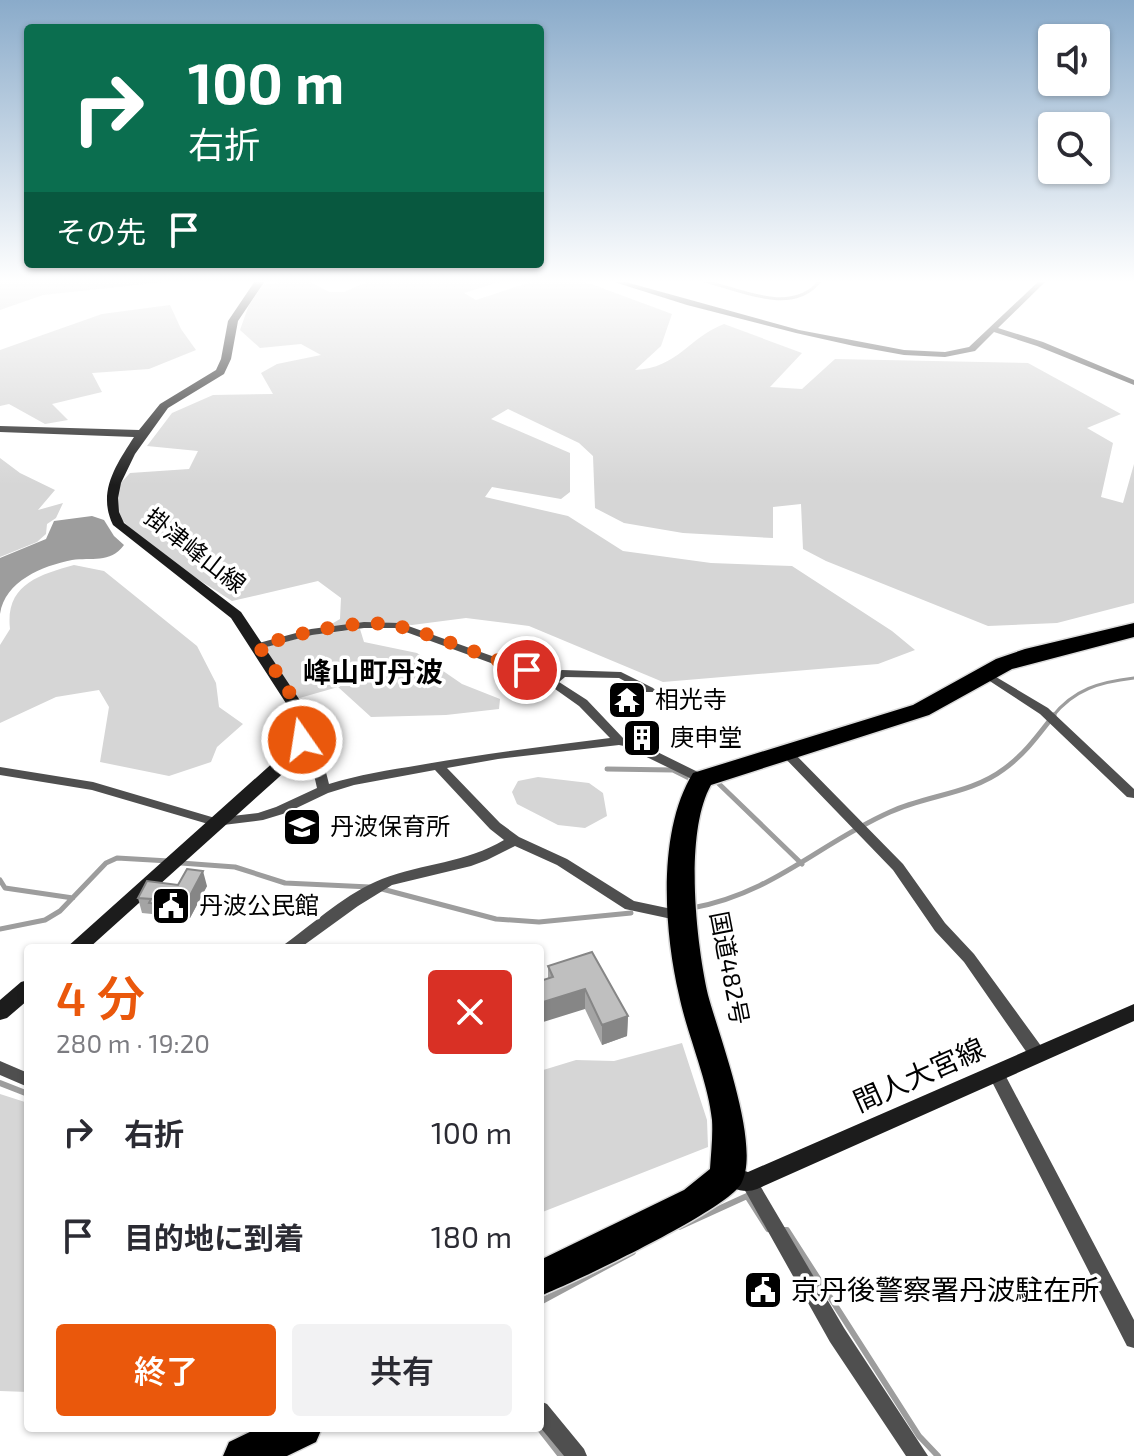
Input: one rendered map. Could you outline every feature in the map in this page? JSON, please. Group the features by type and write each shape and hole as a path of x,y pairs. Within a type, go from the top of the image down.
{"highway":[{"path":"702,779 921,710 986,674 1033,654 1134,630"},
{"name":"国道482号","path":"702,779 694,793 685,827 681,916 693,993 728,1119 738,1179"},
{"path":"544,1277 738,1179"},
{"path":"243,1456 294,1432"}],"main road":[{"name":"掛津峰山線","path":"228,349 220,372 164,406 144,434 113,487 110,501 112,515 141,543 236,615 299,711 304,728 302,740"},
{"path":"0,429 144,434"},
{"path":"81,944 272,774 302,740"},
{"path":"0,1012 24,991"},
{"name":"間人大宮線","path":"738,1179 996,1074 1134,1012"}],"street":[{"path":"885,349 946,357 970,349"},
{"path":"1052,349 1134,383"},
{"path":"259,646 311,632 378,624 396,625 552,682 583,703 619,741"},
{"path":"552,682 562,673 621,675 649,690"},
{"path":"986,674 1044,711 1132,794"},
{"path":"302,740 312,741 324,790"},
{"path":"0,771 93,786 215,822 270,814 352,781 437,765 619,741 627,742 702,779"},
{"path":"786,752 898,867 1038,1055"},
{"path":"437,765 495,826 514,840 562,862 630,905 681,916"},
{"path":"296,944 377,888 493,855 514,840"},
{"path":"0,1068 24,1078"},
{"path":"996,1074 1134,1339"},
{"path":"738,1179 918,1456"},
{"path":"544,1416 577,1456"}],"shaded area":[{"path":"310,349 658,349 635,370 662,364 685,349 791,349 802,353 770,387 802,389 835,359 1028,363 1121,414 1087,428 1113,443 1101,497 1123,503 1134,464 1134,603 1057,623 988,626 803,549 801,504 773,507 773,538 683,533 624,523 595,508 593,456 579,443 508,409 491,419 570,453 570,492 561,499 492,487 485,497 568,516 623,551 711,563 792,566 892,631 915,650 878,664 663,682 529,626 466,618 412,625 378,622 323,629 340,619 341,598 318,581 232,601 171,562 129,527 117,514 118,486 130,473 189,469 198,451 147,446 172,413 213,395 273,394 261,373 277,364 321,355"},
{"path":"0,350 196,350 149,369 92,373 102,392 52,404 68,420 45,424 9,404 0,406"},
{"path":"0,458 20,473 55,490 38,510 63,503 56,518 47,524 46,534 37,542 0,557"},
{"path":"92,516 104,520 124,545 119,551 106,557 72,560 37,571 9,592 0,614 0,558 46,539 54,521"},
{"path":"74,565 104,571 197,646 216,683 219,707 243,724 217,747 211,762 169,776 100,762 109,707 99,690 56,697 0,723 0,645 10,629 13,602 27,584"},
{"path":"360,629 364,642 417,653 462,684 500,699 499,709 446,715 371,717 338,687 296,699 266,650 269,646 311,635"},
{"path":"538,777 589,783 603,793 607,816 585,828 558,825 517,804 512,792 518,781"},
{"path":"682,1043 707,1120 708,1147 544,1211 544,1070 576,1060 614,1061"},
{"path":"0,1094 24,1102 24,1392 0,1391"}],"building":[{"path":"187,869 203,871 186,903 161,900 159,904 149,903 151,899 138,898 147,881 178,885"},
{"path":"592,952 628,1016 602,1025 585,989 544,1002 544,980 553,977 548,966"}],"waterway":[{"path":"1052,717 1060,707 1088,688 1134,678"},
{"path":"800,862 890,812 991,777 1019,757 1054,715"},
{"path":"607,769 673,770 695,781"},
{"path":"716,781 800,862"},
{"path":"73,898 106,863 117,858 169,861"},
{"path":"692,908 747,891 800,862"},
{"path":"181,863 235,867 285,883 370,887"},
{"path":"0,880 5,888 73,898"},
{"path":"382,889 496,919 539,922 631,913"},
{"path":"0,929 45,920 73,898"},
{"path":"0,1083 24,1092"},
{"path":"679,1227 747,1196 768,1229"},
{"path":"781,1230 787,1230 919,1436 938,1456"},
{"path":"544,1300 633,1252"},
{"path":"542,1432 561,1456"}],"place":[{"name":"相光寺","path":"627,700"},
{"name":"庚申堂","path":"642,738"},
{"name":"丹波保育所","path":"302,827"},
{"name":"丹波公民館","path":"171,906"},
{"name":"京丹後警察署丹波駐在所","path":"763,1290"}],"district":[{"name":"峰山町丹波","path":"373,672"}],"route":[{"path":"302,740 304,728 299,711 259,646 285,637 364,625 396,625 527,670"}]}
